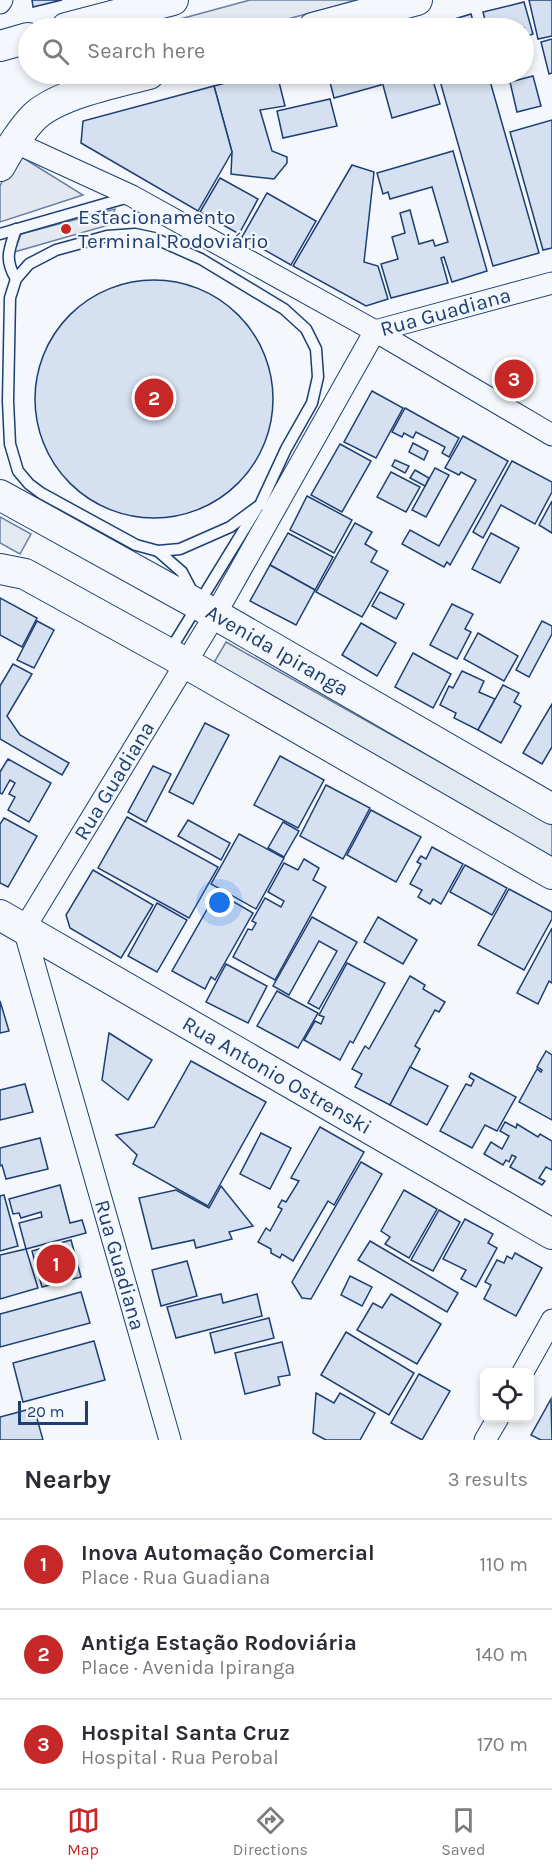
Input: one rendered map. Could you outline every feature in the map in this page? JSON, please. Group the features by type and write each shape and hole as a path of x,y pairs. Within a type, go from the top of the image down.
{"street":[{"path":"104,18 173,0"},
{"path":"350,18 417,0"},
{"path":"0,46 18,41"},
{"path":"116,84 59,101 36,115 7,154 132,196 375,331 552,435"},
{"name":"Rua Guadiana","path":"170,1440 12,922 178,658 375,331 552,283"},
{"name":"Avenida Ipiranga","path":"0,495 35,502 206,610 552,809"},
{"path":"0,569 25,574 178,658 552,874"},
{"name":"Rua Antonio Ostrenski","path":"12,922 552,1234"},
{"path":"525,1368 552,1320"},
{"path":"485,1440 496,1422"}],"lane":[{"path":"0,234 132,196"},
{"path":"16,229 8,254 8,262 16,279"},
{"path":"206,610 260,505 286,449 312,403 318,377 316,348 306,329 284,309 201,259 154,238 135,234 108,236 56,250 29,264 16,279 5,298 10,444 18,471 29,484 35,502 136,545 158,551 180,549 202,540 230,527 260,505"},
{"path":"158,551 182,572 206,610"}],"shaded area":[{"path":"250,0 357,0 291,18 184,18"},
{"path":"20,156 83,195 0,222 0,186 6,173"},
{"name":"Estacionamento Terminal Rodoviário","path":"115,209 109,225 14,252 21,234"},
{"path":"0,517 31,534 20,554 0,543"},
{"path":"226,642 552,825 552,863 209,671"}],"building":[{"path":"32,0 62,0 33,7"},
{"path":"529,0 552,0 552,36 538,39"},
{"path":"524,2 528,18 484,18 483,12"},
{"path":"471,14 472,18 458,18"},
{"path":"552,39 552,73 549,74 541,42"},
{"path":"534,80 541,106 517,112 510,84 534,84"},
{"path":"280,84 285,106 260,110 272,151 287,157 287,163 274,179 231,174 232,152 214,86"},
{"path":"330,84 381,85 334,98"},
{"path":"383,84 434,84 440,104 392,118"},
{"path":"441,84 491,84 539,253 493,266"},
{"path":"214,86 232,152 198,211 81,143 83,121"},
{"path":"330,99 337,126 283,138 277,111"},
{"path":"552,120 552,248 543,250 510,132"},
{"path":"453,151 487,271 452,282 444,257 441,258 448,283 391,298 381,264 398,259 392,237 405,233 400,213 410,210 419,244 433,240 435,246 448,242 432,187 390,199 388,192 383,194 377,173"},
{"path":"352,165 374,172 364,262 378,266 388,299 366,306 293,266"},
{"path":"220,178 258,199 239,234 200,212"},
{"path":"267,193 316,221 291,265 242,237"},
{"path":"154,280 199,289 220,300 238,315 253,333 264,354 273,399 264,444 253,465 238,483 220,498 199,509 154,518 109,509 88,498 70,483 55,465 44,444 35,399 44,354 55,333 70,315 88,300 109,289"},
{"path":"372,391 403,408 376,458 344,442"},
{"path":"405,408 459,438 449,457 442,453 445,447 416,432 413,438 404,433 402,437 392,432"},
{"path":"463,436 508,461 450,565 447,562 444,567 402,544 410,530 439,546 476,480 461,472 459,475 445,468"},
{"path":"413,443 428,451 424,460 409,452"},
{"path":"340,444 371,461 342,512 311,495"},
{"path":"395,460 409,466 405,473 392,466"},
{"path":"512,461 552,482 552,492 535,524 501,505 483,538 473,532"},
{"path":"435,468 449,475 426,517 412,510"},
{"path":"415,470 429,478 425,486 410,478"},
{"path":"391,472 420,487 406,512 377,497"},
{"path":"307,496 352,520 334,553 290,530"},
{"path":"552,501 552,533 539,525"},
{"path":"355,523 372,532 365,544 377,551 371,562 388,571 362,617 316,592"},
{"path":"288,533 333,557 315,590 270,565"},
{"path":"491,533 519,548 500,583 472,569"},
{"path":"270,565 315,590 296,625 250,601"},
{"path":"380,592 404,604 396,619 372,606"},
{"path":"0,598 37,618 22,647 0,635"},
{"path":"452,604 473,614 465,629 471,632 457,659 430,645"},
{"path":"37,621 54,630 34,668 17,660"},
{"path":"542,621 552,626 552,634 529,677 516,670"},
{"path":"361,623 396,643 377,676 342,655"},
{"path":"478,633 518,656 504,681 464,659"},
{"path":"413,653 451,674 433,708 395,687"},
{"path":"13,664 32,674 7,716 20,735 69,763 62,775 0,739 0,686"},
{"path":"462,671 484,681 479,692 495,699 478,730 454,718 456,713 440,705 449,686 453,688"},
{"path":"503,685 519,693 514,702 521,706 501,743 478,730"},
{"path":"552,704 552,747 542,764 523,753"},
{"path":"205,723 229,735 193,804 169,792"},
{"path":"280,756 324,780 298,828 254,805"},
{"path":"8,759 51,783 29,822 8,810 15,797 9,794 15,783 10,780 2,794 0,793 0,772"},
{"path":"153,766 171,774 146,822 128,812"},
{"path":"326,785 370,808 343,859 300,836"},
{"path":"371,810 421,837 396,882 347,855"},
{"path":"127,817 218,867 189,918 98,868"},
{"path":"4,818 37,836 8,887 0,883 0,824"},
{"path":"188,820 230,843 221,860 178,836"},
{"path":"283,822 299,831 284,857 268,848"},
{"path":"239,834 284,858 256,909 211,884"},
{"path":"432,847 463,864 441,904 433,899 430,904 418,897 422,890 410,884 421,864 417,862 421,856 426,859"},
{"path":"304,859 319,868 313,880 326,887 275,980 233,957 248,929 252,930 256,923 252,921 265,898 281,907 284,901 268,892 284,863 298,870"},
{"path":"465,865 507,888 492,915 450,892"},
{"path":"93,870 153,905 121,958 70,928 66,915"},
{"path":"509,889 552,912 552,919 524,970 478,945"},
{"path":"217,892 253,913 215,980 211,977 205,989 172,971"},
{"path":"157,903 187,920 157,972 128,956"},
{"path":"312,917 357,942 319,1009 308,1003 337,951 319,941 289,995 273,986"},
{"path":"378,917 417,940 403,964 364,942"},
{"path":"552,928 552,983 549,981 538,1004 517,993"},
{"path":"347,963 385,983 353,1043 350,1041 340,1060 304,1040 315,1021 321,1024 324,1017 319,1015"},
{"path":"226,964 267,986 248,1023 206,1002"},
{"path":"410,976 425,985 423,989 445,1002 439,1012 435,1010 415,1046 420,1049 390,1105 355,1087 362,1074 352,1069 365,1046 369,1049"},
{"path":"277,991 318,1013 298,1048 257,1026"},
{"path":"0,1001 9,1031 0,1033"},
{"path":"109,1033 152,1060 128,1100 102,1080"},
{"path":"546,1051 552,1055 552,1120 519,1102 537,1069 541,1072 542,1070 537,1067"},
{"path":"191,1061 266,1102 208,1206 133,1164 137,1155 116,1135 154,1127"},
{"path":"410,1067 448,1086 427,1125 390,1105"},
{"path":"471,1073 516,1097 497,1131 485,1125 472,1148 440,1131 466,1084 471,1086 474,1080 469,1077"},
{"path":"25,1084 33,1112 0,1120 0,1090"},
{"path":"505,1122 516,1128 517,1124 538,1137 540,1134 552,1141 552,1170 546,1167 539,1178 545,1181 542,1185 510,1167 516,1157 512,1155 509,1162 506,1160 503,1165 484,1154 491,1142 502,1149 509,1136 500,1131"},
{"path":"320,1127 364,1152 334,1205 328,1201 293,1261 282,1254 280,1258 271,1253 271,1249 258,1242 266,1228 270,1231 282,1209 278,1207 282,1200 286,1202 299,1181 291,1178"},
{"path":"261,1133 291,1148 270,1189 240,1174"},
{"path":"40,1138 48,1169 6,1179 2,1165 0,1166 0,1148"},
{"path":"361,1162 382,1174 311,1299 302,1298 292,1282"},
{"path":"60,1185 70,1223 82,1220 86,1233 26,1249 19,1223 42,1217 41,1212 21,1218 19,1213 13,1214 9,1199"},
{"path":"221,1186 253,1226 229,1232 232,1239 196,1248 194,1240 152,1249 139,1198 176,1190 209,1208"},
{"path":"404,1190 437,1209 409,1258 385,1244 390,1237 381,1231"},
{"path":"4,1195 18,1246 0,1251 0,1196"},
{"path":"439,1210 460,1222 433,1271 411,1260"},
{"path":"465,1219 493,1234 488,1243 497,1248 476,1287 461,1279 466,1270 443,1259"},
{"path":"71,1240 81,1277 42,1287 32,1251"},
{"path":"370,1241 458,1293 447,1312 358,1260"},
{"path":"26,1249 38,1288 0,1299 0,1255"},
{"path":"515,1253 542,1268 516,1316 484,1299 491,1285 485,1282 497,1260 504,1263 507,1256 512,1259"},
{"path":"187,1261 197,1296 161,1306 152,1270"},
{"path":"350,1276 372,1287 362,1306 341,1295"},
{"path":"81,1292 90,1323 0,1347 0,1314"},
{"path":"221,1294 223,1303 257,1294 262,1316 176,1338 167,1307"},
{"path":"391,1294 441,1324 417,1364 357,1330 373,1303 382,1308"},
{"path":"269,1318 274,1338 215,1353 210,1333"},
{"path":"346,1332 414,1373 389,1415 321,1375"},
{"path":"94,1341 105,1380 23,1402 13,1363"},
{"path":"282,1342 290,1375 278,1377 280,1385 245,1394 235,1353"},
{"path":"419,1374 450,1391 422,1440 391,1423"},
{"path":"316,1393 334,1403 340,1393 375,1413 360,1440 326,1440 313,1433"},
{"path":"551,1399 552,1440 541,1440 531,1435"},
{"path":"34,1408 43,1440 0,1440 0,1417"}],"place":[{"name":"Estacionamento Terminal Rodoviário","path":"66,229"},
{"name":"Hospital Santa Cruz","path":"514,379"},
{"name":"Antiga Estação Rodoviária","path":"154,398"},
{"name":"Inova Automação Comercial","path":"56,1264"}]}
